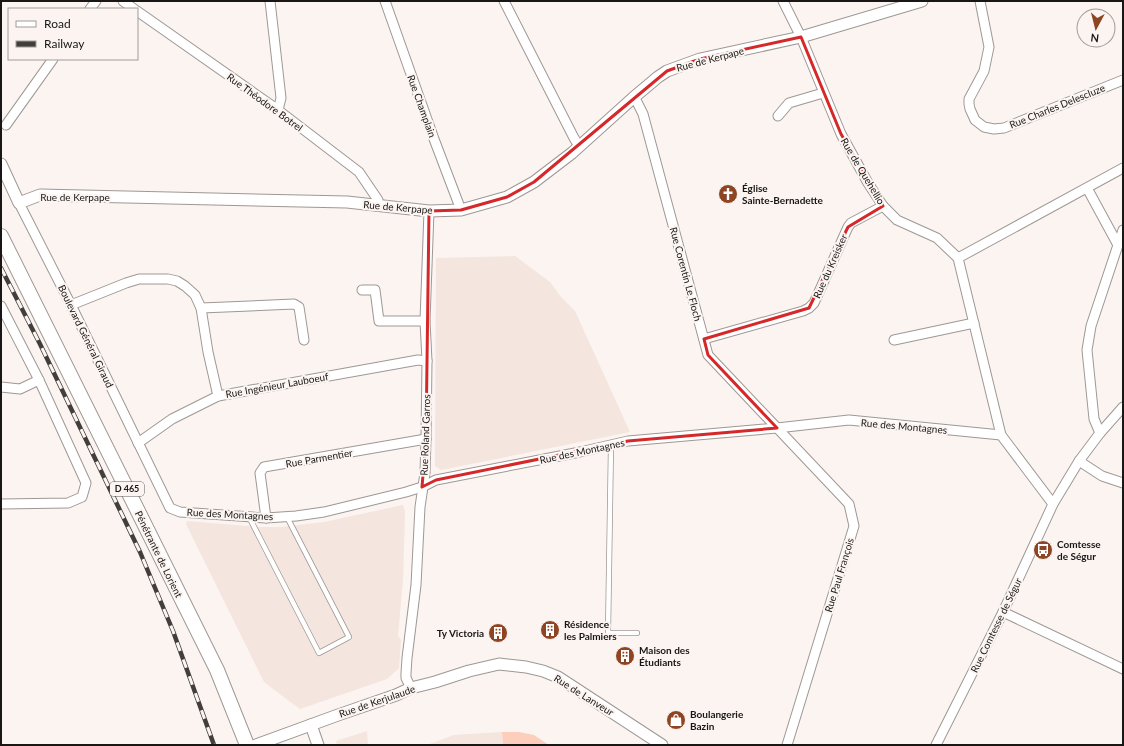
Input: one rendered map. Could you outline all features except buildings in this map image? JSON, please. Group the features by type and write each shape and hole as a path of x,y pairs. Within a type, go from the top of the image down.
{"main road":[{"name":"Pénétrante de Lorient","path":"1,236 217,670 247,745"}],"street":[{"path":"123,1 133,8"},
{"path":"270,1 281,98 278,110"},
{"name":"Rue Champlain","path":"385,1 461,210"},
{"path":"504,1 579,146"},
{"name":"Rue de Quehellio","path":"783,1 801,37 841,134 868,183 883,206 897,220 937,238 958,258"},
{"name":"Rue de Kerpape","path":"19,203 40,195 347,202 429,211 461,210 507,197 534,182 572,153 658,77 678,66 700,59 801,37 922,1"},
{"name":"Rue Charles Delescluze","path":"980,1 989,47 984,71 969,104 971,113 975,120 984,127 994,129 1004,128 1123,80"},
{"name":"Rue Théodore Botrel","path":"138,12 278,110 359,172 378,200 378,206"},
{"path":"6,125 52,60"},
{"path":"778,116 789,103 823,93"},
{"name":"Rue Corentin Le Floch","path":"633,98 637,102 643,114 708,355 777,428"},
{"name":"Boulevard Général Giraud","path":"1,164 170,508"},
{"path":"1053,504 1001,435 958,258 1123,168"},
{"path":"1087,188 1118,245"},
{"name":"Rue du Kreisker","path":"704,339 809,308 814,303 848,227 851,223 883,206"},
{"name":"Rue Roland Garros","path":"411,688 406,678 407,658 416,585 422,487 425,473 427,361 425,321 429,211"},
{"path":"1100,433 1094,419 1087,350 1091,326 1123,230"},
{"path":"71,305 140,279 168,279 185,286 195,295 200,308 218,396"},
{"path":"362,290 376,290 379,322 425,321"},
{"path":"200,308 294,304 299,307 304,340"},
{"path":"1,306 39,380 86,483 82,497 68,503 1,504"},
{"path":"894,340 974,323"},
{"name":"Rue Ingénieur Lauboeuf","path":"138,443 172,419 218,396 418,360 427,361"},
{"path":"1,387 20,389 39,380"},
{"name":"Rue Comtesse de Ségur","path":"936,745 1003,612 1053,504 1079,461 1100,433 1123,407"},
{"name":"Rue des Montagnes","path":"170,508 180,512 266,518 324,512 406,492 422,487 436,480 628,441 849,420 1001,435"},
{"name":"Rue Paul François","path":"777,428 849,504 854,526 787,745"},
{"name":"Rue Parmentier","path":"266,518 260,473 264,467 426,439"},
{"path":"1079,461 1102,476 1123,483"},
{"path":"1003,612 1123,668"},
{"name":"Rue de Kerjulaude","path":"256,745 396,695 411,688 499,664"},
{"name":"Rue de Lanveur","path":"499,664 526,667 543,671 558,677 662,745"},
{"path":"311,725 318,745"}],"lane":[{"path":"611,445 608,634 637,633"},
{"path":"249,517 319,653 349,638 287,516"}],"highlighted area":[{"path":"801,37 841,134 883,206 848,227 809,308 704,339 708,355 777,428 628,441 436,480 422,487 426,439 429,211 461,210 507,197 534,182 667,71 700,59"}],"shaded area":[{"path":"515,256 550,282 561,297 575,311 630,432 441,470 435,466 436,258"},
{"path":"403,505 405,511 403,579 398,636 401,640 399,668 387,679 300,709 264,682 186,524 187,521 258,527 281,527 324,522"},
{"path":"367,731 368,745 337,745 336,741"},
{"path":"502,732 503,745 427,745 454,735"},
{"path":"502,732 519,732 534,735 549,745 503,745"}],"railway":[{"path":"1,268 40,344 140,552 173,631 214,745"}],"place":[{"name":"Église Sainte-Bernadette","path":"728,194"},
{"name":"Comtesse de Ségur","path":"1043,550"},
{"name":"Résidence les Palmiers","path":"550,630"},
{"name":"Ty Victoria","path":"498,633"},
{"name":"Maison des Étudiants","path":"625,656"},
{"name":"Boulangerie Bazin","path":"676,720"}]}
